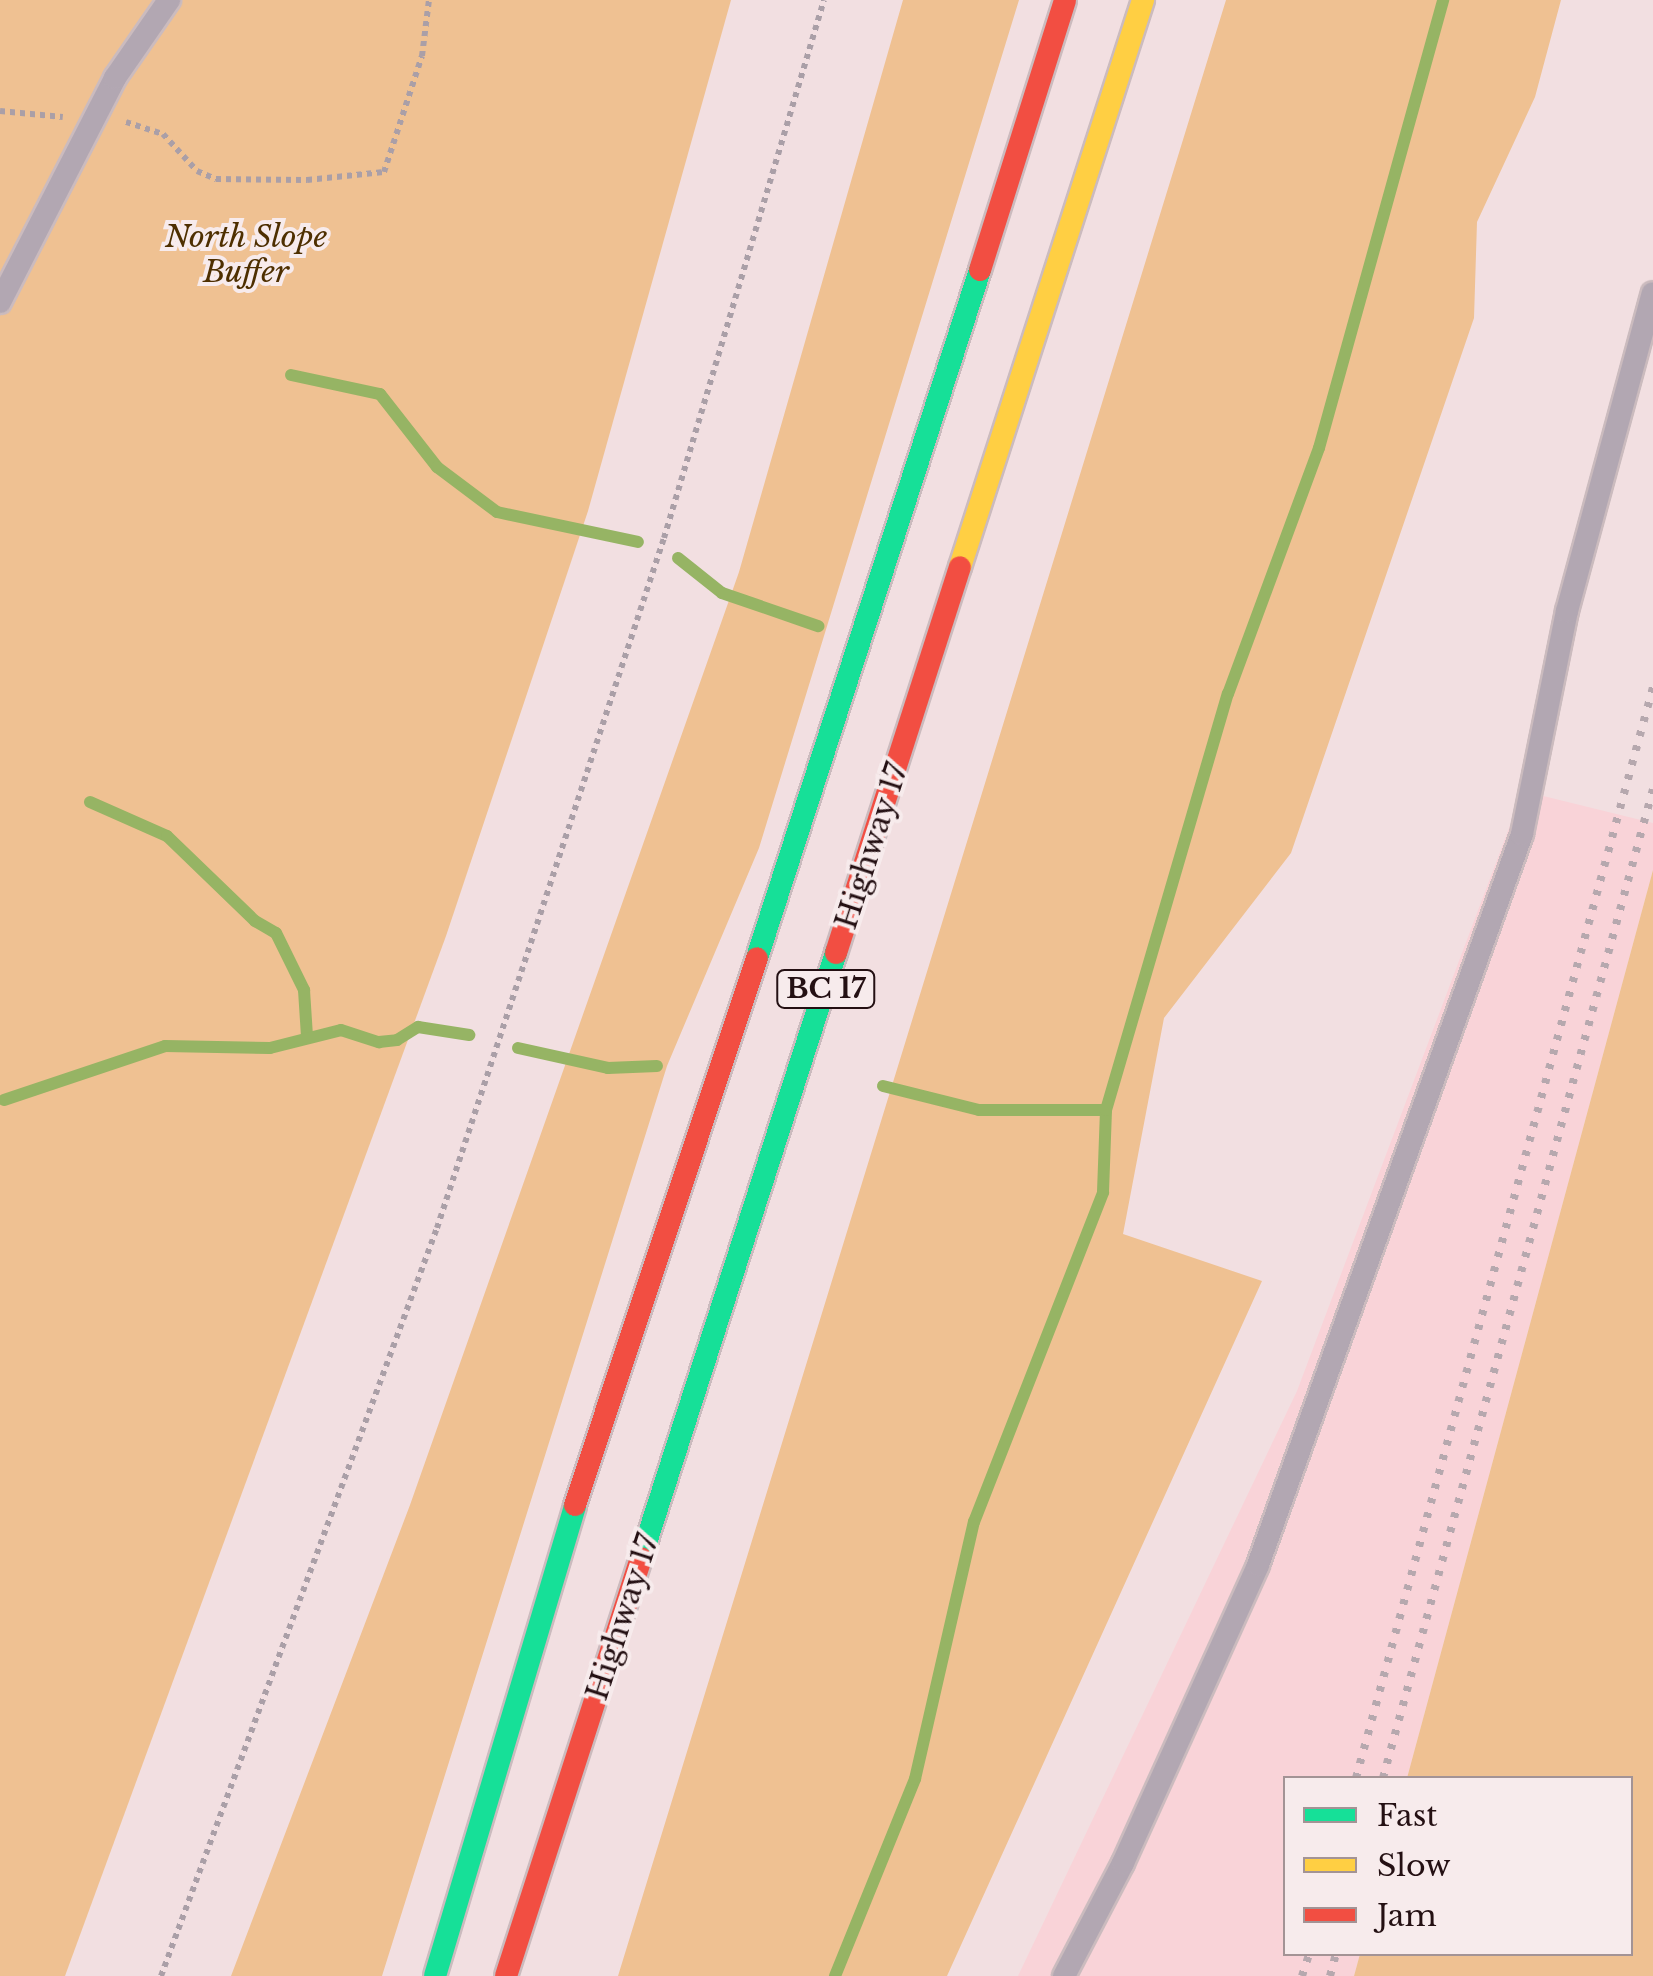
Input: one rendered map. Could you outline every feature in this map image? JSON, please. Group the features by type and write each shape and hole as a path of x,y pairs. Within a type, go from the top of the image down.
{"highway":[{"name":"BC 17","path":"435,1976 538,1617 883,579 1066,0"},
{"name":"Highway 17","path":"506,1976 1143,0"}],"lane":[{"path":"0,302 95,118 169,0"},
{"path":"1064,1976 1123,1863 1258,1566 1522,834 1568,611 1653,293"}],"path":[{"path":"0,111 143,122 197,171 216,179 307,180 384,172 422,56 429,0"},
{"path":"161,1976 438,1228 675,502 824,0"}],"shaded area":[{"path":"1523,791 1653,823 1653,870 1408,1776 1283,1776 1283,1956 1359,1956 1354,1976 1018,1976 1297,1391"}],"green space":[{"name":"North Slope Buffer","path":"0,0 731,0 588,511 446,936 65,1976 0,1976"},
{"path":"903,0 1019,0 759,848 667,1066 382,1976 231,1976 410,1505 739,572"},
{"path":"1226,0 1561,0 1535,97 1477,222 1474,318 1291,853 1164,1018 1123,1234 1262,1281 947,1976 618,1976"},
{"path":"1653,870 1653,1976 1354,1976 1359,1956 1633,1956 1633,1776 1408,1776"}],"waterway":[{"path":"835,1976 915,1779 974,1522 1103,1192 1106,1110 1228,694 1319,448 1443,0"},
{"path":"291,375 380,394 437,467 497,512 638,542"},
{"path":"678,558 722,593 818,626"},
{"path":"90,802 167,836 255,921 276,933 304,990 307,1037"},
{"path":"4,1100 165,1046 270,1048 341,1030 379,1042 397,1040 418,1027 469,1035"},
{"path":"518,1048 608,1068 657,1066"},
{"path":"883,1086 979,1110 1106,1110"}],"railway":[{"path":"1357,1776 1653,687"},
{"path":"1384,1776 1653,789"},
{"path":"1302,1976 1308,1956"},
{"path":"1330,1976 1335,1956"}],"traffic: fast":[{"path":"757,958 980,270"},
{"path":"641,1558 836,953"},
{"path":"435,1976 575,1505"}],"traffic: slow":[{"path":"960,567 1143,0"}],"traffic: jam":[{"path":"980,270 1065,0"},
{"path":"836,953 960,567"},
{"path":"575,1505 757,958"},
{"path":"506,1976 641,1558"}]}
